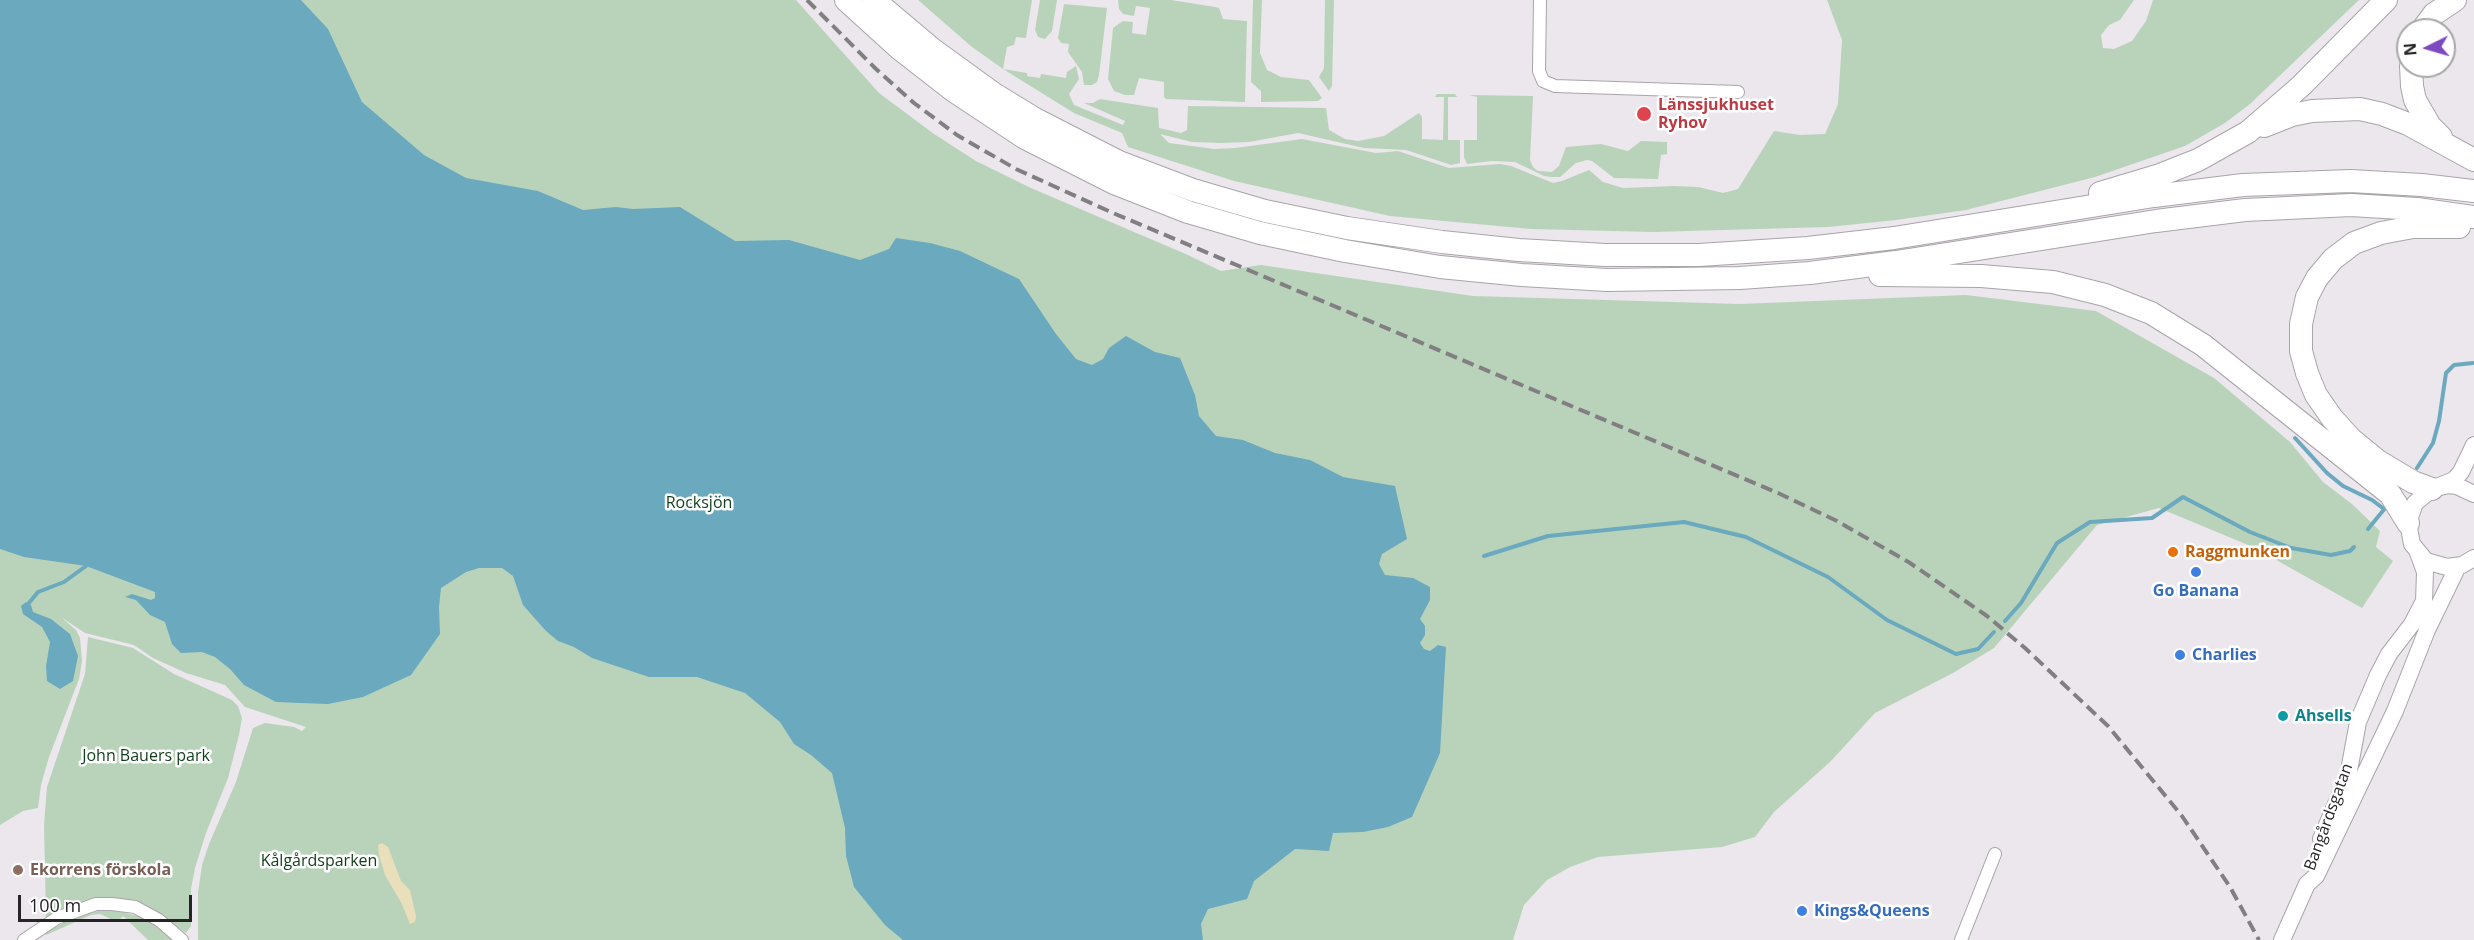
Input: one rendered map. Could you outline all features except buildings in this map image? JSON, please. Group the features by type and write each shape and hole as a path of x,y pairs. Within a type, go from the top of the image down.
{"highway":[{"path":"846,0 923,69 1025,138 1114,183 1227,225 1345,252 1440,267 1512,274 1654,280 1740,278 1810,273 2156,221 2245,210 2351,206 2417,209 2474,217"},
{"path":"874,0 970,78 1035,119 1119,162 1193,190 1299,219 1392,236 1484,247 1634,255 1699,255 1808,248 1894,238 2154,196 2265,184 2350,181 2422,184 2474,191"},
{"path":"2248,132 2301,86 2386,0"},
{"path":"2431,18 2455,0"},
{"path":"2412,78 2415,100 2430,126 2446,143"},
{"path":"1985,224 2170,171 2212,153 2248,132 2292,115 2312,111 2360,109 2382,114 2446,143 2474,160"},
{"path":"2435,488 2404,478 2378,461 2351,439 2332,418 2316,395 2307,373 2301,351 2301,324 2307,297 2318,278 2333,259 2354,243 2380,233 2413,227 2474,228"},
{"path":"1810,273 2030,279 2081,288 2151,313 2203,345 2390,494 2408,523"}],"main road":[{"path":"2408,523 2415,503 2435,488 2454,480 2461,472 2474,445"},
{"path":"2435,488 2457,486 2474,494"},
{"name":"Bangårdsgatan","path":"2282,940 2307,884 2307,872 2348,776 2358,722 2383,665 2412,624 2424,601 2425,572 2412,544 2408,523"},
{"path":"2418,553 2436,565 2468,563"},
{"name":"Bangårdsgatan","path":"2307,884 2316,876 2395,711 2427,630 2468,563"}],"street":[{"path":"1539,0 1539,71 1543,81 1555,86 1738,92"},
{"path":"1961,940 1995,854"},
{"path":"24,940 57,918 96,904 112,904 135,907 159,920 182,940"}],"green space":[{"name":"Rocksjön","path":"0,0 796,0 879,93 934,134 976,161 1031,188 1221,271 1261,265 1473,296 1740,304 1966,295 2096,311 2214,378 2290,442 2323,482 2352,504 2380,531 2376,547 2393,561 2362,608 2253,547 2159,508 2097,525 1994,648 1953,673 1875,713 1831,761 1774,812 1755,837 1722,847 1598,857 1570,867 1547,880 1524,905 1513,940 198,940 198,893 202,865 236,782 253,728 265,723 294,727 302,731 306,727 245,707 225,685 186,673 153,658 134,645 85,633 61,617 76,630 80,638 82,661 79,679 49,757 41,785 38,808 23,811 0,825"},
{"path":"918,0 1032,0 1026,38 1016,37 1014,45 1007,47 1003,69 972,47"},
{"path":"1040,0 1057,0 1052,31 1045,39 1038,37 1035,30"},
{"path":"1118,0 1171,0 1215,7 1219,8 1223,19 1247,21 1245,102 1166,99 1164,82 1139,78 1134,95 1114,91 1108,79 1113,28 1123,21 1133,22 1132,33 1146,35 1150,8 1136,6 1134,16 1123,14 1119,9"},
{"path":"1253,0 1262,0 1260,53 1267,70 1281,77 1309,80 1322,98 1318,101 1261,102 1261,91 1251,82"},
{"path":"1325,0 1334,0 1332,86 1329,91 1319,77 1324,68"},
{"path":"1827,0 2134,0 2120,20 2109,25 2101,35 2103,48 2114,49 2132,41 2146,21 2153,0 2359,0 2250,104 2225,123 2185,146 2095,177 1966,210 1828,227 1653,232 1531,229 1390,216 1234,181 1128,147 1122,133 1074,113 1003,69 1040,78 1041,74 1066,78 1067,72 1076,66 1079,79 1069,94 1074,105 1123,125 1125,121 1084,103 1093,103 1100,99 1158,108 1159,128 1181,133 1187,130 1188,106 1326,108 1329,130 1345,139 1358,141 1384,136 1419,113 1422,117 1422,139 1443,140 1444,97 1435,97 1437,94 1455,94 1457,97 1448,97 1448,140 1460,140 1460,163 1451,165 1406,150 1364,148 1298,133 1249,142 1221,143 1192,142 1160,134 1169,143 1214,149 1302,139 1376,153 1398,151 1449,168 1500,164 1511,166 1553,183 1589,170 1603,182 1623,188 1698,187 1723,193 1738,189 1774,131 1800,135 1825,134 1838,104 1842,40"},
{"path":"1064,4 1107,8 1099,75 1097,82 1092,85 1084,85 1082,72 1068,52 1069,44 1061,43 1058,38"},
{"path":"1469,95 1533,96 1530,160 1538,171 1552,172 1559,166 1566,147 1601,144 1628,151 1641,141 1667,142 1667,154 1661,155 1658,179 1614,178 1592,161 1587,160 1576,163 1560,177 1544,176 1515,162 1492,161 1467,164 1464,157 1464,140 1477,140 1477,97"},
{"name":"John Bauers park","path":"88,637 133,648 174,674 232,700 238,706 242,718 228,778 195,868 191,889 191,926 186,933 143,904 117,899 92,899 46,918 44,825 47,787 85,674"},
{"path":"110,909 141,917 164,931 173,940 148,940 123,916 117,922 100,914 91,915 46,935 45,933 95,910"}],"sand":[{"path":"382,843 388,847 401,881 410,890 416,916 415,922 410,924 402,904 385,875 378,845"}],"water":[{"name":"Rocksjön","path":"0,0 301,0 328,29 362,102 424,155 466,178 538,191 583,210 616,207 633,209 680,207 735,241 789,240 860,260 889,249 896,238 930,243 960,251 1019,279 1076,359 1092,365 1103,359 1109,348 1126,336 1155,352 1180,358 1195,395 1199,416 1216,436 1243,440 1275,453 1310,460 1343,477 1395,486 1407,539 1382,554 1379,564 1385,575 1413,578 1430,587 1430,600 1420,619 1425,626 1425,635 1420,643 1424,649 1430,651 1438,645 1446,647 1440,753 1412,817 1388,827 1363,832 1333,833 1329,851 1295,849 1254,881 1247,899 1208,909 1201,924 1203,940 903,940 885,925 854,887 846,856 845,828 832,773 794,744 780,722 745,693 697,677 649,677 592,658 558,641 523,605 513,576 502,568 479,568 466,572 441,588 440,634 411,675 363,697 328,704 300,703 276,702 244,685 215,657 202,652 181,653 172,644 165,622 150,615 136,600 125,597 132,594 151,600 155,598 155,592 86,566 24,557 0,549"},
{"path":"26,602 31,605 33,612 51,619 70,634 78,656 73,681 60,689 47,681 46,666 50,642 42,627 23,614 21,606"}],"waterway":[{"path":"2417,468 2433,443 2439,421 2446,373 2454,365 2473,363"},
{"path":"2295,438 2327,473 2343,486 2372,500 2384,509"},
{"path":"2005,621 2021,603 2057,543 2090,522 2152,518 2183,497 2250,532 2291,548 2331,555 2350,551 2354,547"},
{"path":"2368,529 2386,507"},
{"path":"1484,556 1548,536 1684,522 1746,537 1828,577 1887,620 1956,654 1978,649 1994,632"},
{"path":"29,603 38,592 64,582 86,566"}],"railway":[{"path":"807,0 875,68 914,103 957,135 1016,169 1113,213 1778,493 1837,521 1910,563 1987,616 2025,648 2108,726 2182,816 2230,887 2259,940"}],"place":[{"name":"Länssjukhuset Ryhov","path":"1644,114"},
{"name":"Raggmunken","path":"2173,552"},
{"name":"Go Banana","path":"2196,572"},
{"name":"Charlies","path":"2180,655"},
{"name":"Ahsells","path":"2283,716"},
{"name":"Ekorrens förskola","path":"18,870"},
{"name":"Kings&Queens","path":"1802,911"}],"park label":[{"name":"Kålgårdsparken","path":"319,861"}]}
